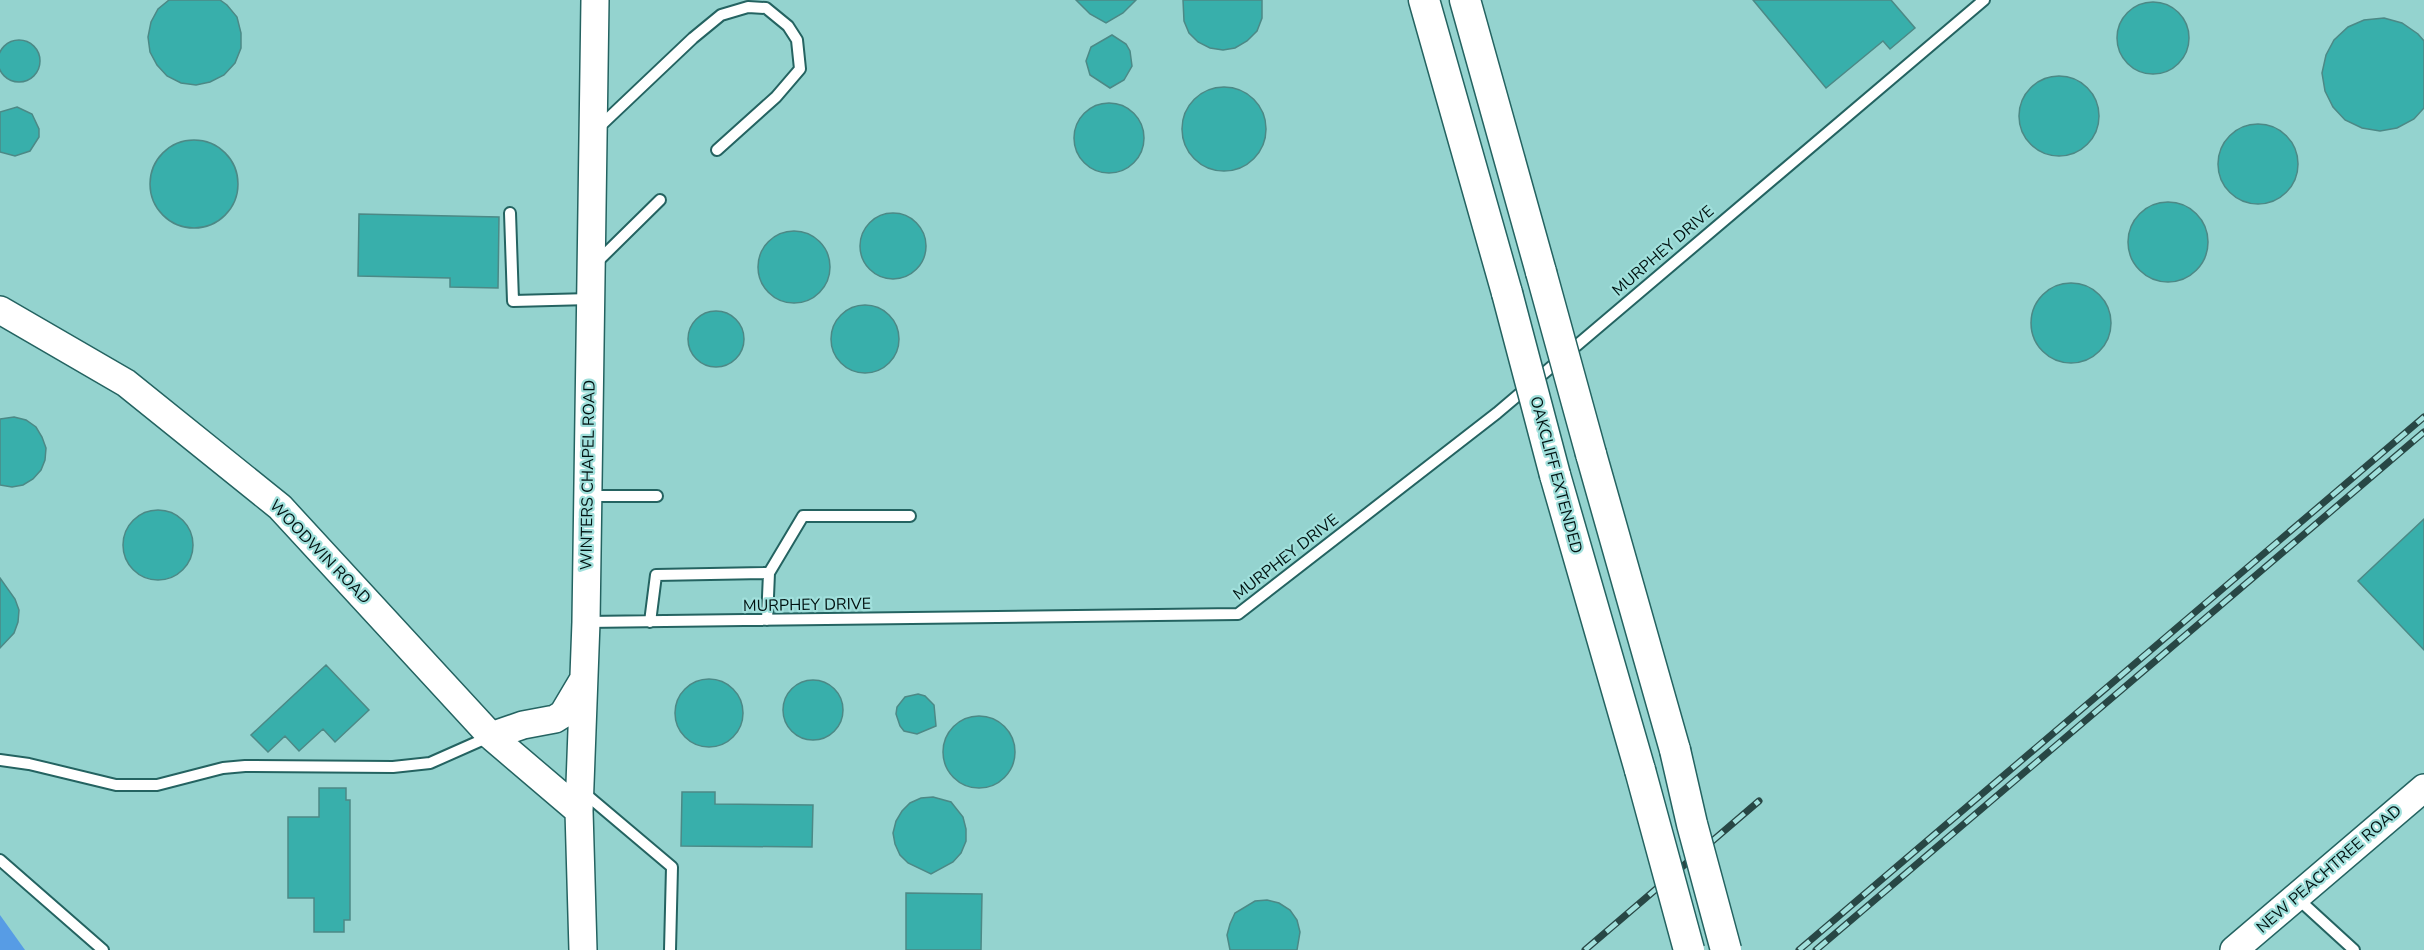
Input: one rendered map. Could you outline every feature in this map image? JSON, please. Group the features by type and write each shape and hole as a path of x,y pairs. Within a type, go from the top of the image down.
{"main road":[{"name":"OAKCLIFF EXTENDED","path":"1424,0 1689,950"},
{"path":"1465,0 1676,750 1692,824 1726,950"}],"street":[{"name":"WINTERS CHAPEL ROAD","path":"583,950 579,800 586,622 596,0"},
{"name":"WOODWIN ROAD","path":"0,310 126,383 280,507 491,736 579,800"},
{"path":"491,736 523,725 555,719 563,714 584,678"},
{"name":"NEW PEACHTREE ROAD","path":"2234,950 2424,788"}],"lane":[{"name":"MURPHEY DRIVE","path":"586,622 1238,614 1497,413 1984,0"},
{"path":"595,131 693,38 721,15 748,7 766,8 788,26 797,40 800,69 776,97 717,150"},
{"path":"591,268 660,201"},
{"path":"510,213 513,301 590,299"},
{"path":"588,496 657,496"},
{"path":"767,620 769,573 802,516 910,516"},
{"path":"650,622 656,575 769,573"},
{"path":"0,760 29,764 116,785 157,784 223,768 245,766 393,766 430,763 491,736"},
{"path":"579,800 672,867 670,950"},
{"path":"0,860 103,950"},
{"path":"2296,897 2354,950"}],"water":[{"path":"0,915 25,950 0,950"}],"building":[{"path":"169,0 220,0 237,17 241,33 241,48 235,63 224,75 210,82 196,85 181,83 167,76 157,65 150,52 148,37 151,22 158,9"},
{"path":"1076,0 1136,0 1123,13 1106,23 1090,14"},
{"path":"1183,0 1262,0 1262,18 1257,31 1235,48 1223,50 1210,48 1198,42 1189,33 1184,21"},
{"path":"1753,0 1891,0 1915,28 1890,49 1883,41 1826,88"},
{"path":"2146,2 2160,2 2179,12 2189,31 2189,45 2179,64 2160,74 2146,74 2127,64 2117,45 2117,31 2127,12"},
{"path":"2384,18 2402,23 2424,41 2424,108 2414,119 2397,128 2380,131 2362,128 2345,120 2333,107 2325,91 2322,73 2326,55 2334,40 2348,27 2364,20"},
{"path":"1112,35 1126,44 1130,51 1132,66 1124,80 1110,88 1090,75 1086,61 1091,47"},
{"path":"19,40 34,46 40,61 34,76 19,82 4,76 -2,61 4,46"},
{"path":"2059,76 2074,79 2087,88 2096,101 2099,116 2096,131 2087,144 2074,153 2059,156 2044,153 2031,144 2022,131 2019,116 2022,101 2031,88 2044,79"},
{"path":"1224,87 1240,90 1254,99 1263,113 1266,129 1263,145 1254,159 1240,168 1224,171 1208,168 1194,159 1185,145 1182,129 1185,113 1194,99 1208,90"},
{"path":"1109,103 1128,109 1138,119 1144,138 1138,157 1128,167 1109,173 1090,167 1080,157 1074,138 1080,119 1090,109"},
{"path":"17,107 32,114 39,129 39,137 30,151 15,156 0,152 0,112"},
{"path":"2258,124 2273,127 2286,136 2295,149 2298,164 2295,179 2286,192 2273,201 2258,204 2243,201 2230,192 2221,179 2218,164 2221,149 2230,136 2243,127"},
{"path":"194,140 211,143 225,153 235,167 238,184 235,201 225,215 211,225 194,228 177,225 163,215 153,201 150,184 153,167 163,153 177,143"},
{"path":"2168,202 2183,205 2196,214 2205,227 2208,242 2205,257 2196,270 2183,279 2168,282 2153,279 2140,270 2131,257 2128,242 2131,227 2140,214 2153,205"},
{"path":"893,213 906,216 916,223 923,233 926,246 923,259 916,269 906,276 893,279 880,276 870,269 863,259 860,246 863,233 870,223 880,216"},
{"path":"359,214 499,217 498,288 450,287 450,278 358,276"},
{"path":"794,231 808,234 820,241 827,253 830,267 827,281 820,293 808,300 794,303 780,300 768,293 761,281 758,267 761,253 768,241 780,234"},
{"path":"2071,283 2086,286 2099,295 2108,308 2111,323 2108,338 2099,351 2086,360 2071,363 2056,360 2043,351 2034,338 2031,323 2034,308 2043,295 2056,286"},
{"path":"858,305 872,305 884,310 894,320 899,339 894,358 884,368 872,373 858,373 846,368 836,358 831,346 831,332 836,320 846,310"},
{"path":"710,311 722,311 732,315 740,323 744,339 740,355 732,363 722,367 710,367 700,363 692,355 688,345 688,333 692,323 700,315"},
{"path":"14,417 26,420 36,427 46,448 41,470 23,485 12,487 0,485 0,419"},
{"path":"158,510 177,516 187,526 193,545 187,564 177,574 158,580 139,574 129,564 123,545 129,526 139,516"},
{"path":"2424,519 2424,650 2358,581"},
{"path":"0,578 15,599 19,610 14,633 0,648"},
{"path":"326,665 369,710 335,742 323,729 299,751 285,736 268,752 251,735"},
{"path":"702,679 716,679 728,684 738,694 743,713 738,732 728,742 716,747 702,747 690,742 680,732 675,720 675,706 680,694 690,684"},
{"path":"813,680 830,685 838,693 843,710 838,727 830,735 813,740 796,735 788,727 783,710 788,693 796,685"},
{"path":"918,694 925,696 934,705 936,726 917,734 904,731 896,714 897,707 905,697"},
{"path":"986,716 1005,726 1013,738 1015,752 1013,766 1005,778 993,786 972,788 953,778 945,766 943,745 953,726 965,718"},
{"path":"319,788 346,788 346,800 350,800 350,920 344,920 344,932 314,932 314,898 288,898 288,817 319,817"},
{"path":"682,792 715,792 715,804 813,805 812,847 681,846"},
{"path":"933,797 951,802 963,817 966,841 961,853 953,862 931,874 908,863 900,855 893,833 896,821 910,803 921,798"},
{"path":"906,893 982,894 981,950 906,950"},
{"path":"1267,900 1279,903 1290,910 1297,920 1300,932 1297,950 1230,950 1227,935 1235,913 1255,901"}],"railway":[{"path":"1799,950 2424,417"},
{"path":"1816,950 2424,432"},
{"path":"1585,950 1759,801"}]}
